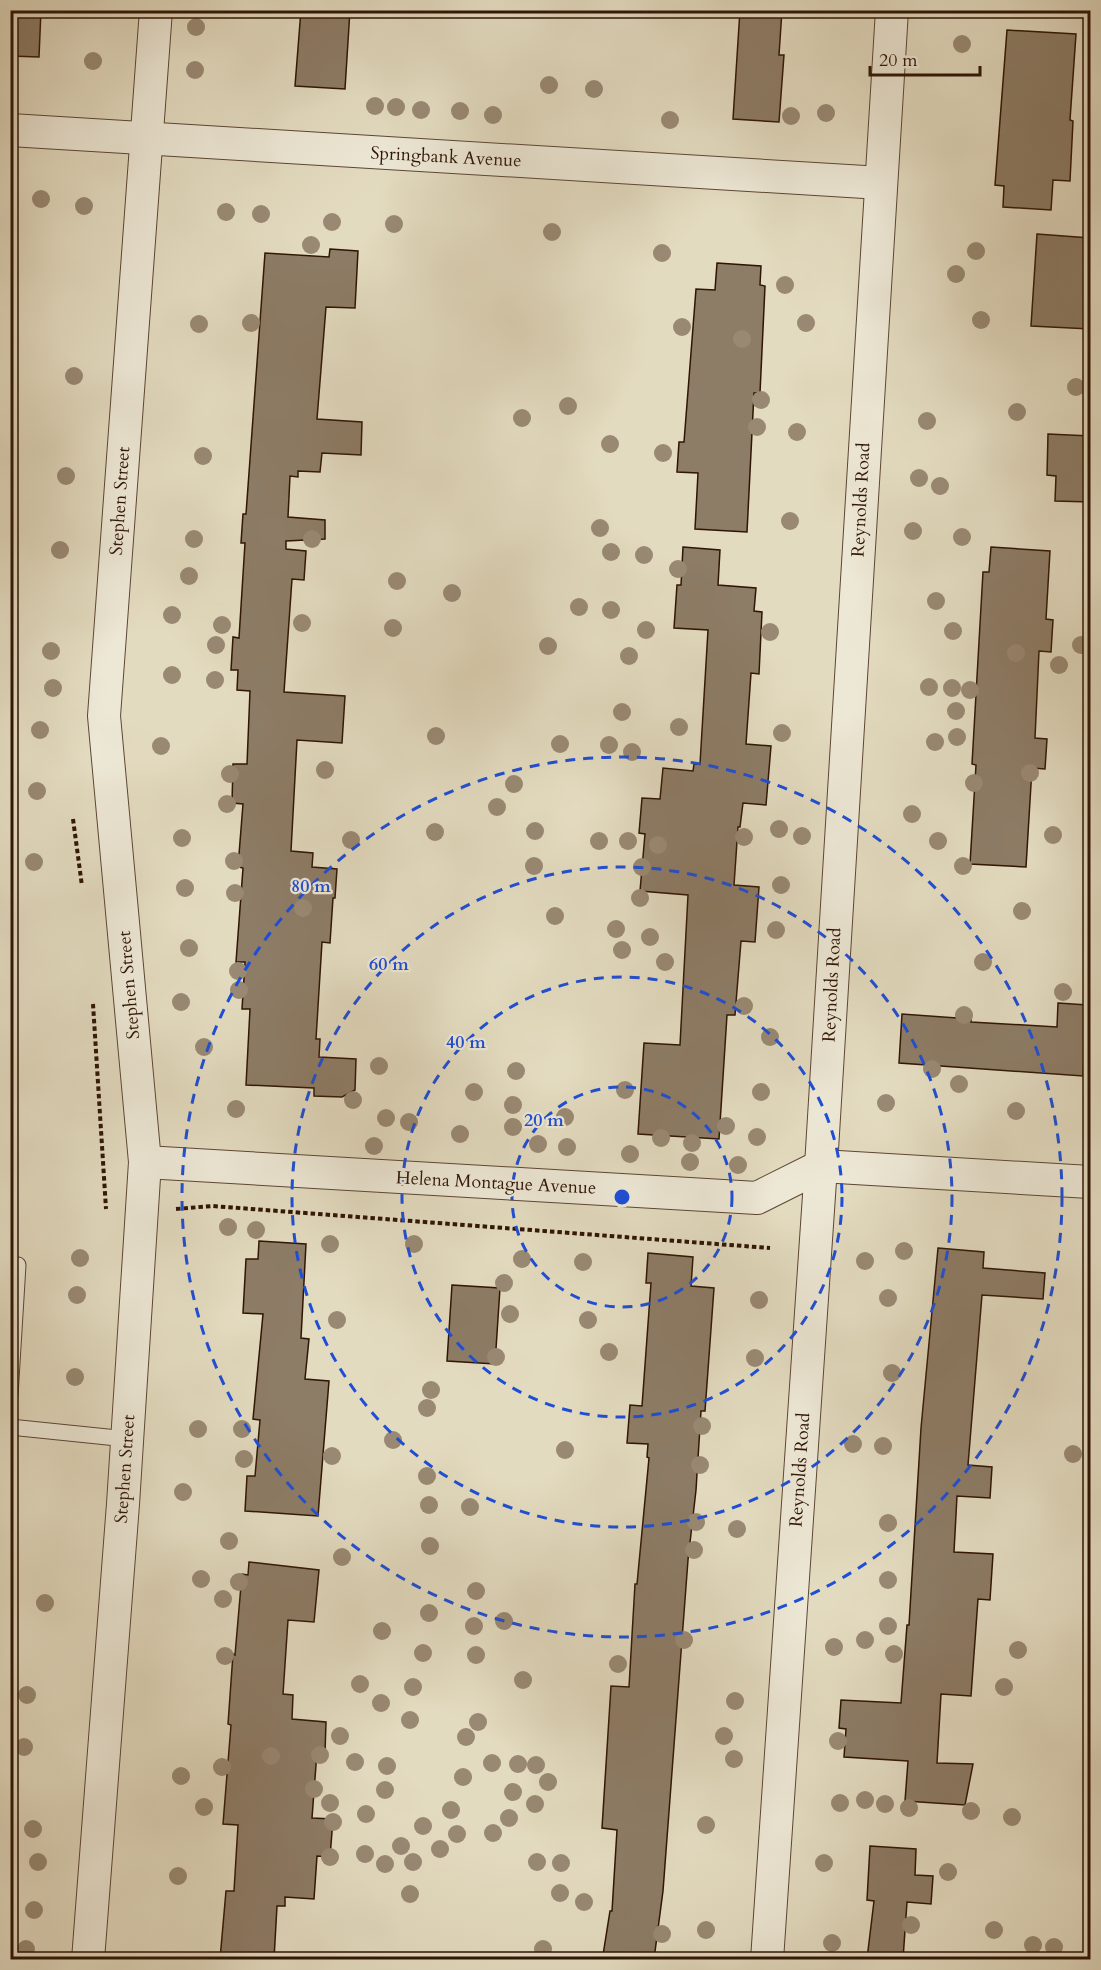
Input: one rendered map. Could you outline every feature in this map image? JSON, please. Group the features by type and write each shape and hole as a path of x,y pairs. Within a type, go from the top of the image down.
{"street":[{"name":"Stephen Street","path":"88,1959 145,1162 104,716 156,10"},
{"name":"Reynolds Road","path":"767,1959 821,1166 892,10"},
{"name":"Springbank Avenue","path":"10,130 881,183"},
{"name":"Helena Montague Avenue","path":"145,1162 757,1198 821,1166 1090,1182"}],"lane":[{"path":"10,1264 18,1265 10,1396"},
{"path":"10,1428 127,1438"}],"path":[{"path":"73,819 82,888"},
{"path":"93,1000 106,1210 142,1211 212,1206 770,1248"}],"building":[{"path":"10,10 41,10 39,57 10,56"},
{"path":"301,10 350,10 345,89 295,86"},
{"path":"740,10 782,10 779,55 784,55 779,122 733,119"},
{"path":"1007,30 1076,34 1070,120 1073,121 1070,181 1053,180 1051,210 1003,207 1004,186 995,185"},
{"path":"1037,234 1090,238 1090,329 1031,326"},
{"path":"330,249 358,251 355,308 326,307 317,419 362,422 361,455 322,453 320,472 298,471 298,477 290,476 288,517 325,520 325,539 286,541 286,549 306,551 304,580 292,579 284,692 345,696 342,743 297,740 291,851 313,853 312,867 337,869 330,943 322,942 316,1039 320,1039 319,1057 356,1059 355,1090 342,1097 314,1096 314,1088 246,1085 250,1009 242,1009 245,962 236,962 243,868 238,867 243,804 232,803 233,764 247,764 250,691 237,690 238,670 231,670 233,637 239,638 245,543 241,543 243,514 246,514 265,253 329,257"},
{"path":"717,263 761,266 760,285 765,286 760,393 754,393 747,532 695,529 698,473 677,472 679,442 684,442 696,289 715,290"},
{"path":"1048,434 1090,436 1090,502 1055,501 1056,476 1047,475"},
{"path":"683,547 720,550 718,585 756,588 754,611 762,612 759,674 751,673 746,744 771,746 766,805 743,803 740,827 738,827 734,885 759,887 755,942 741,941 735,1015 727,1015 719,1139 638,1134 644,1043 680,1045 688,895 640,891 645,834 639,833 642,798 660,799 663,768 693,771 694,764 700,764 708,630 674,628 677,585 681,585"},
{"path":"991,547 1050,551 1046,619 1053,620 1051,652 1039,651 1035,738 1047,739 1045,769 1032,768 1026,867 970,864 976,765 972,764 983,572 989,572"},
{"path":"1058,1003 1087,1005 1083,1076 899,1063 902,1014 971,1019 971,1022 1057,1027"},
{"path":"259,1241 306,1244 301,1338 309,1339 305,1379 329,1381 318,1516 245,1511 247,1476 255,1476 260,1420 253,1419 263,1314 243,1313 246,1259 258,1259"},
{"path":"938,1248 984,1252 983,1268 1045,1273 1043,1299 982,1295 968,1465 992,1467 990,1498 957,1496 954,1552 993,1554 990,1600 978,1599 971,1696 941,1694 937,1763 973,1764 965,1805 905,1801 908,1761 844,1757 846,1729 839,1728 841,1700 901,1703 907,1625 909,1625 921,1428"},
{"path":"648,1253 693,1257 691,1286 714,1288 705,1411 701,1411 696,1490 688,1560 663,1891 654,1959 639,1959 603,1955 610,1911 612,1911 617,1830 602,1828 611,1686 629,1687 635,1584 637,1584 649,1458 647,1457 648,1444 627,1443 630,1405 642,1406 651,1283 646,1283"},
{"path":"452,1285 500,1288 495,1364 447,1361"},
{"path":"249,1562 319,1570 314,1622 288,1620 283,1694 293,1695 292,1719 326,1722 325,1753 317,1752 312,1818 333,1819 330,1857 317,1856 314,1899 285,1897 285,1906 277,1906 274,1959 220,1959 226,1891 234,1891 238,1825 223,1824 231,1725 228,1724 233,1654 235,1655 242,1574 248,1575"},
{"path":"870,1846 916,1849 915,1875 933,1876 931,1904 907,1902 903,1959 867,1959 874,1901 867,1900"}]}
